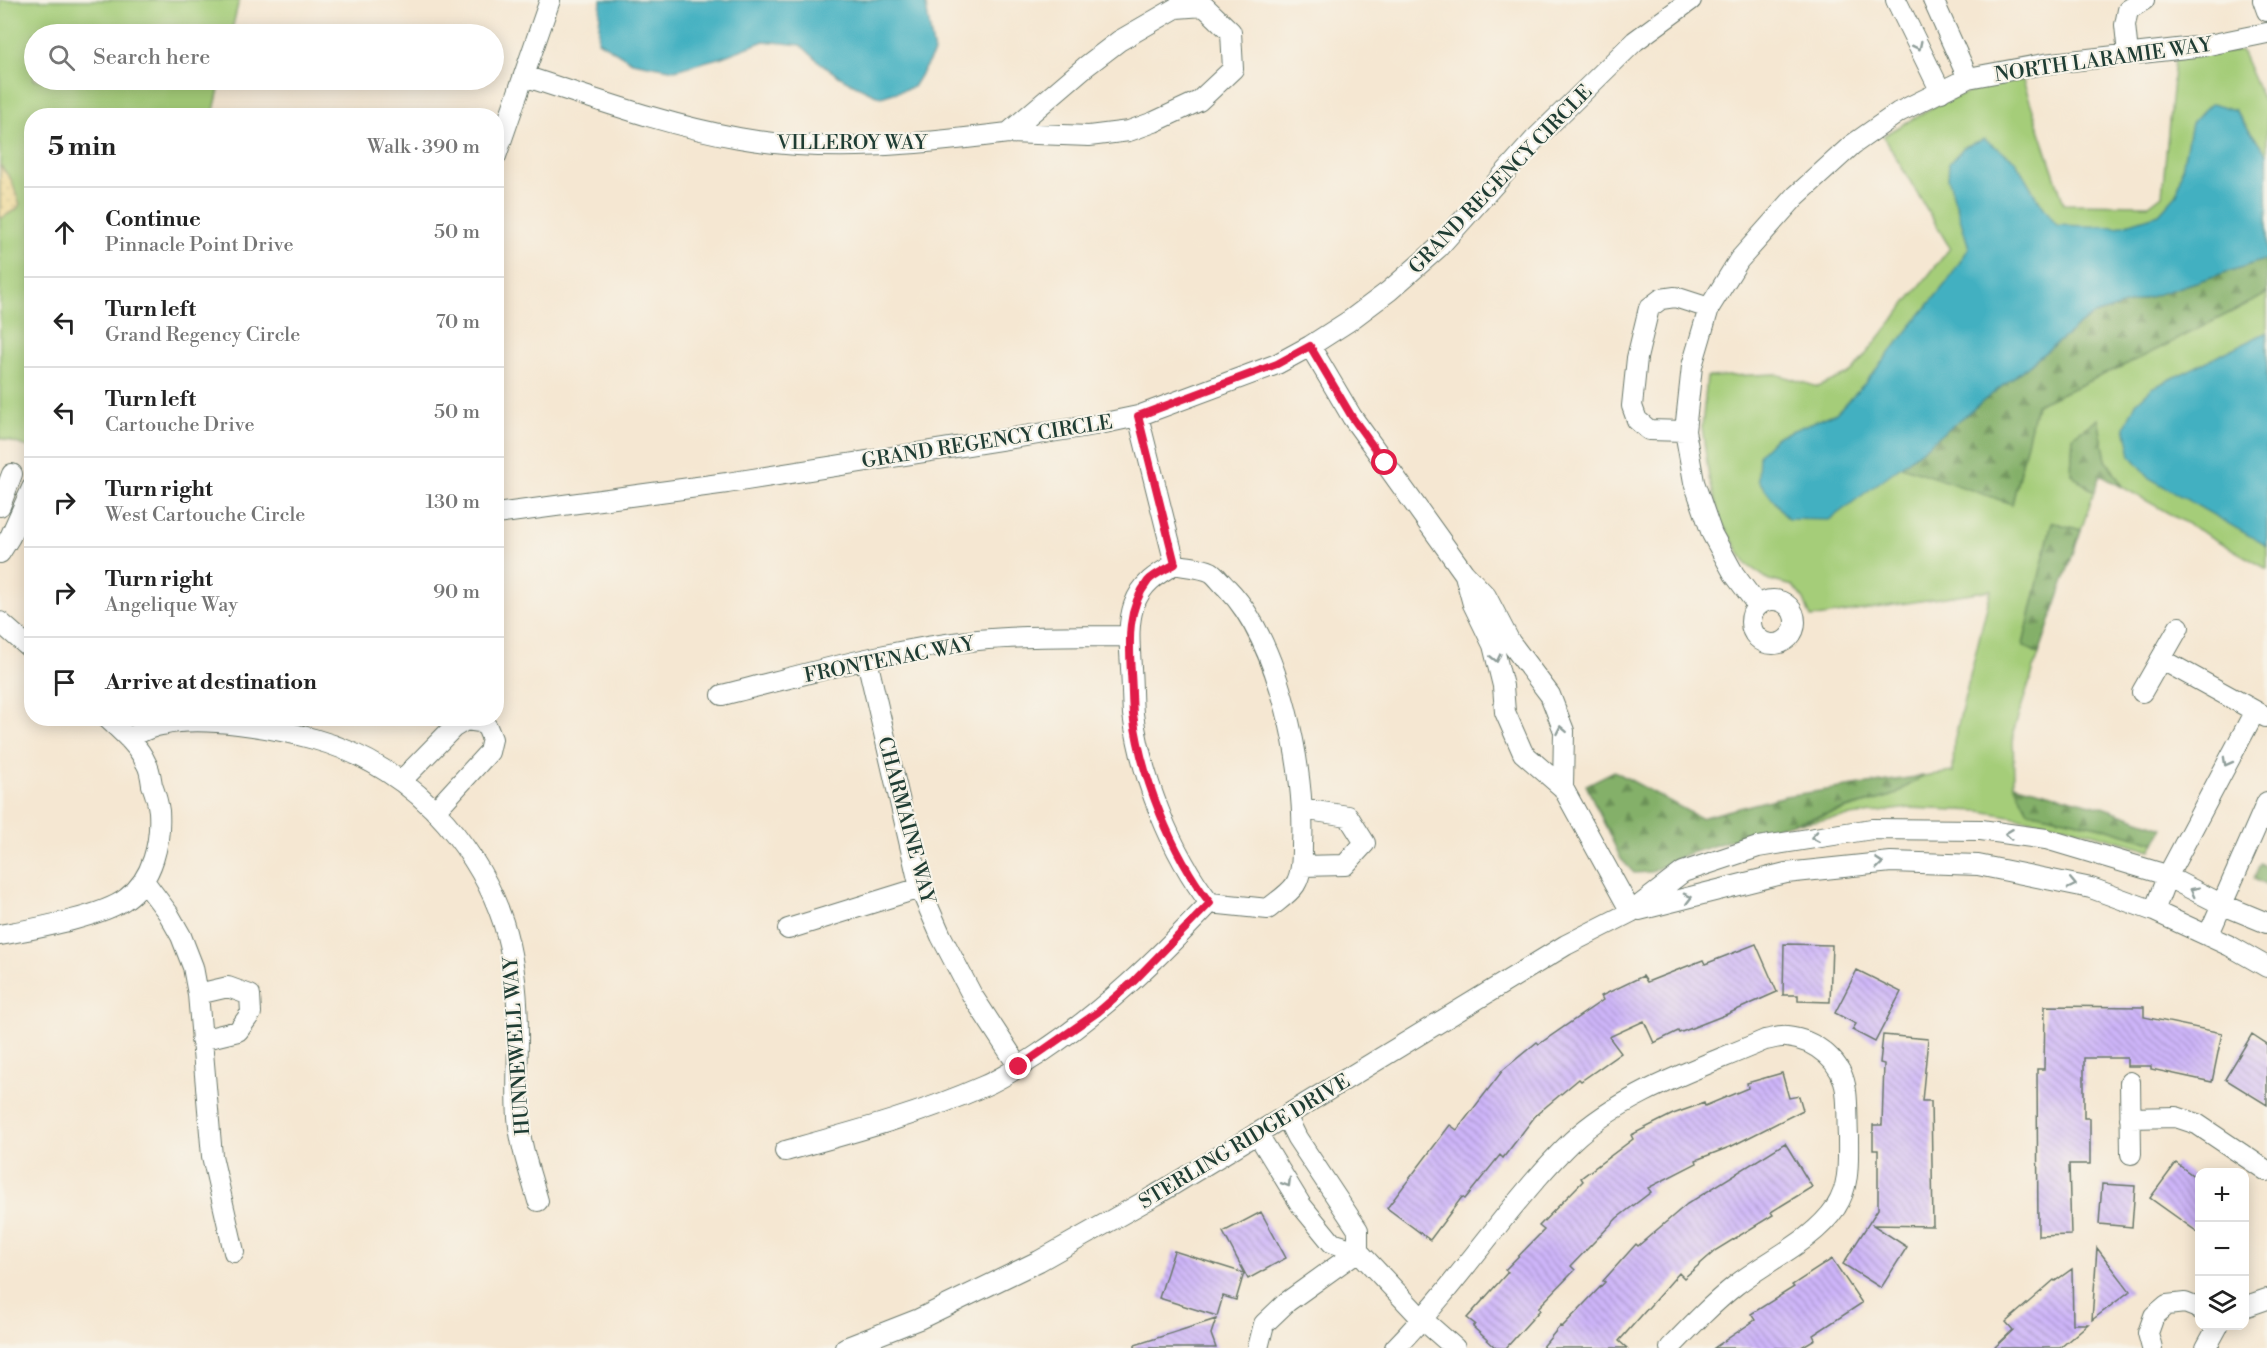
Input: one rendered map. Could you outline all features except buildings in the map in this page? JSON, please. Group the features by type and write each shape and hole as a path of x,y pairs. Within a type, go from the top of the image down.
{"street":[{"path":"504,133 550,0"},
{"name":"GRAND REGENCY CIRCLE","path":"504,513 727,483 978,445 1138,416 1277,364 1349,321 1389,291 1438,248 1535,139 1635,40 1691,0"},
{"path":"1896,0 1941,92"},
{"path":"1933,0 1968,78"},
{"path":"2128,54 2125,25 2128,10 2144,0"},
{"path":"2264,0 2267,11"},
{"name":"VILLEROY WAY","path":"524,76 651,117 741,139 824,146 894,145 1008,133 1089,136 1129,130 1154,122 1199,101 1233,69 1231,32 1204,6 1176,8 1119,40 1008,133"},
{"name":"NORTH LARAMIE WAY","path":"1758,606 1734,574 1712,534 1694,482 1685,431 1692,366 1709,308 1739,260 1796,196 1852,145 1899,112 1968,78 2044,64 2204,46 2267,33"},
{"path":"1685,431 1648,430 1637,420 1632,405 1637,358 1649,308 1661,298 1675,297 1709,308"},
{"path":"1310,346 1352,417 1464,573 1486,596 1510,642 1550,695 1564,731 1563,788"},
{"path":"1138,416 1175,564"},
{"path":"0,506 6,472 24,477"},
{"path":"0,553 24,507"},
{"path":"1175,564 1211,572 1235,597 1252,625 1269,661 1280,692 1298,759 1302,809 1302,866 1295,885 1268,909 1210,903 1196,886 1169,832 1145,767 1133,713 1129,636 1134,605 1149,579 1175,564"},
{"path":"1464,573 1473,604 1493,645 1503,686 1505,712 1523,753 1563,788 1631,912"},
{"path":"0,622 24,643"},
{"path":"2142,692 2179,627"},
{"name":"FRONTENAC WAY","path":"722,695 903,651 978,640 1129,636"},
{"path":"2154,911 2167,877 2261,714 2161,659"},
{"name":"CHARMAINE WAY","path":"867,660 920,888 940,936 972,995 1019,1067"},
{"path":"1503,686 1531,672"},
{"path":"0,935 50,925 105,909 127,899 144,881 154,858 159,830 159,809 147,763 115,726"},
{"name":"HUNNEWELL WAY","path":"128,738 156,726"},
{"name":"HUNNEWELL WAY","path":"238,726 292,733 325,742 382,768 423,798 470,853 485,878 505,924 517,994 518,1119 522,1146 538,1201"},
{"path":"401,781 456,726"},
{"path":"435,811 489,752 492,739 485,726"},
{"path":"2208,936 2267,802"},
{"path":"1302,809 1348,816 1365,843 1345,865 1302,866"},
{"name":"STERLING RIDGE DRIVE","path":"845,1348 919,1319 1039,1261 1156,1195 1556,951 1631,912 1683,872 1758,847 1872,829 1981,830 2046,839 2167,877 2221,904 2267,923"},
{"name":"STERLING RIDGE DRIVE","path":"1631,912 1786,873 1891,862 1978,865 2091,888 2154,911 2267,967"},
{"path":"144,881 181,936 193,967 198,994 212,1156 234,1252"},
{"path":"788,930 920,888"},
{"path":"784,1151 906,1118 986,1086 1019,1067 1098,1012 1134,981 1210,903"},
{"path":"198,994 228,987 250,995 251,1013 238,1031 201,1040"},
{"path":"1395,1348 1422,1319 1538,1176 1573,1140 1593,1124 1637,1096 1765,1040 1786,1036 1806,1041 1820,1049 1835,1063 1846,1090 1849,1168 1846,1187 1837,1205 1823,1224 1736,1285 1670,1348"},
{"path":"2130,1083 2131,1154"},
{"path":"1286,1116 1297,1138 1358,1230 1358,1251"},
{"path":"2130,1118 2176,1117 2197,1124 2267,1171"},
{"path":"1257,1133 1301,1205 1332,1243 1358,1251 1422,1319 1455,1348"},
{"path":"1258,1348 1264,1324 1287,1302 1358,1251"},
{"path":"2249,1305 2267,1299"},
{"path":"2152,1348 2148,1333 2154,1316 2167,1305 2185,1303 2195,1307"},
{"path":"2206,1348 2216,1330"}],"green space":[{"path":"0,0 239,0 233,24 24,24 24,90 219,90 215,108 24,108 24,446 0,438"},
{"path":"2241,50 2267,110 2267,259 2212,276 1902,465 2012,504 2036,405 2140,358 2267,294 2267,569 2124,488 2106,460 2098,419 2073,436 2071,474 2094,492 2081,530 2052,522 2023,645 2039,654 2013,732 2014,784 2028,811 2098,826 2155,843 2151,850 2067,826 1980,811 1909,808 1799,823 1892,796 1923,776 1953,772 1954,741 1991,590 1811,618 1804,600 1793,586 1769,580 1746,564 1721,521 1709,478 1702,427 1707,377 1776,374 1818,387 1852,372 1950,248 1883,136 1940,103 1981,88 2023,80 2064,204 2149,205 2162,195 2175,58"},
{"path":"2267,259 2267,294 2140,358 2036,405 2012,504 1901,466 2091,316"},
{"path":"2098,419 2106,460 2124,488 2100,475 2094,492 2071,474 2073,436"},
{"path":"2052,522 2081,530 2039,654 2023,645"},
{"path":"1614,771 1700,818 1785,796 1923,776 1892,796 1687,854 1651,872 1634,873 1621,859 1586,785"},
{"path":"2014,784 2099,806 2163,828 2155,843 2098,826 2028,811"},
{"path":"2260,864 2267,868 2267,886 2254,879"}],"sand":[{"path":"0,165 11,179 20,204 17,209 2,218 0,217"}],"water":[{"path":"601,0 925,0 934,53 913,87 881,97 838,76 801,45 764,41 722,57 675,70 632,62 598,41"},
{"path":"2212,103 2235,110 2267,154 2267,259 2091,316 1829,520 1788,519 1758,480 1759,454 1776,437 1836,413 1865,383 1947,282 1969,248 1948,178 1949,163 1964,147 1984,139 2015,160 2037,198 2057,225 2117,227 2159,214 2177,194 2191,123"},
{"path":"2267,332 2267,546 2151,479 2131,456 2125,426 2136,403 2152,388"}],"route":[{"path":"1019,1067 1098,1012 1134,981 1210,903 1196,886 1169,832 1145,767 1133,713 1129,636 1134,605 1149,579 1175,564 1138,416 1277,364 1310,346 1352,417 1385,463"}]}
